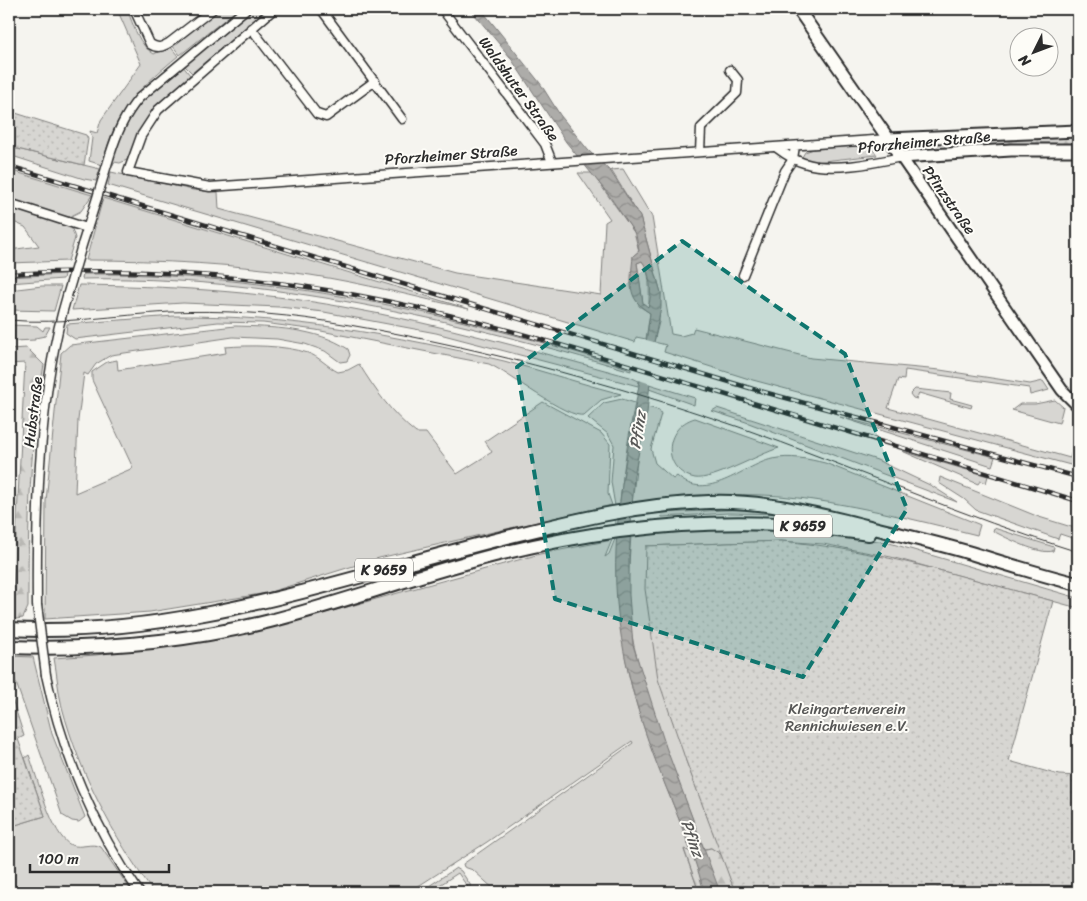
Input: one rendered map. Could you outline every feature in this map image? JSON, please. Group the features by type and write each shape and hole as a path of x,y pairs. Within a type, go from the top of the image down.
{"main road":[{"name":"Pfinzstraße","path":"798,9 901,157"},
{"name":"Pforzheimer Straße","path":"888,139 1078,130"},
{"name":"Pforzheimer Straße","path":"901,157 1010,150 1078,150"},
{"name":"K 9659","path":"9,629 110,627 201,616 267,601 470,546 612,512 637,507 740,501 787,507 927,541 1078,584"},
{"path":"660,527 654,520 654,514 673,504"},
{"name":"K 9659","path":"9,647 89,646 203,635 273,620 502,553 637,529 705,523 776,524 872,534 923,546 1078,591"}],"street":[{"path":"134,9 150,44 155,47 162,47 169,43 213,9"},
{"name":"Hubstraße","path":"139,892 106,841 78,779 62,737 46,675 36,605 38,502 54,342 118,130 128,111 139,98 246,9"},
{"path":"274,9 251,28 317,114 326,117 375,81"},
{"path":"321,9 402,119"},
{"name":"Waldshuter Straße","path":"442,9 540,137 552,162"},
{"name":"Pforzheimer Straße","path":"251,28 158,110 142,136 128,172 210,187 888,139"},
{"path":"700,152 700,128 737,93 738,80 730,70"},
{"path":"743,275 785,171 793,159 795,146"},
{"name":"Pforzheimer Straße","path":"777,148 793,159 810,165 827,166 901,157"},
{"name":"Pfinzstraße","path":"901,157 1062,390 1078,406"},
{"path":"9,203 87,228"}],"highlighted area":[{"path":"682,241 845,354 907,509 803,677 555,599 517,367"}],"green space":[{"path":"117,9 127,9 140,40 154,54 170,46 178,56 132,99 116,124 105,155 114,157 118,142 131,117 139,105 159,85 182,65 190,75 155,107 138,134 127,160 120,163 114,162 112,168 89,161 92,138 90,131 97,133 101,120 141,64"},
{"path":"220,9 238,9 180,55 172,45"},
{"path":"253,9 267,9 192,73 183,64"},
{"path":"9,111 86,135 88,139 84,165 9,147"},
{"path":"1078,132 1078,148 905,155 895,141"},
{"path":"870,145 877,155 814,162 804,160 802,157 805,152 814,149"},
{"path":"9,147 100,169 96,181 84,179 9,155"},
{"path":"623,169 652,217 671,334 681,336 692,333 694,328 811,358 940,370 1030,384 1043,381 1049,390 1030,395 1029,388 905,370 904,380 898,379 888,408 1070,458 1073,447 1077,448 1078,467 749,379 664,352 666,345 654,342 659,322 661,293 640,217 611,170"},
{"path":"9,170 92,195 81,211 67,218 9,201"},
{"path":"111,172 193,190 218,192 219,209 455,273 601,295 605,222 610,219 578,173 592,173 634,232 639,251 633,256 639,306 650,313 646,339 636,337 635,342 108,185"},
{"path":"103,198 469,309 390,290 282,271 198,263 86,260"},
{"path":"9,205 71,226 75,238 68,261 9,263 9,250 39,246 25,227 9,220"},
{"path":"642,261 647,270 649,282 649,305 647,307 643,304 637,263"},
{"path":"64,274 63,279 9,283 9,277"},
{"path":"83,274 153,275 223,280 292,288 361,300 497,330 631,369 631,371 496,334 359,304 222,284 82,279"},
{"path":"79,285 211,290 343,307 415,321 487,339 639,381 638,386 436,333 324,312 279,307 183,303 72,310"},
{"path":"61,286 54,311 9,310 9,290"},
{"path":"174,316 258,319 340,328 381,335 504,361 621,394 601,400 584,415 576,414 552,403 489,364 316,330 263,323 218,322 75,339 66,333 67,324"},
{"path":"9,325 37,326 43,331 45,327 50,327 45,336 35,338 35,340 14,341 14,330 9,328"},
{"path":"235,326 278,328 308,333 336,342 348,349 350,355 347,361 340,362 325,351 305,344 277,339 233,337 111,355 96,364 88,375 84,373 78,420 75,493 133,468 92,380 92,372 107,362 117,360 118,370 226,353 225,347 256,346 299,350 316,357 338,372 348,370 359,364 392,410 416,433 426,433 457,474 492,452 485,441 543,402 601,433 610,444 608,494 612,505 379,558 267,593 150,612 45,619 46,501 61,353 70,345"},
{"path":"27,348 44,365 32,455 28,607 23,618 9,620 9,593 13,593 25,363 9,364 9,349"},
{"path":"649,384 695,398 694,405 649,389"},
{"path":"915,389 951,393 950,399 972,405 971,408 919,393 917,399 913,398 910,394"},
{"path":"622,399 635,403 628,439 619,511 618,584 625,656 633,692 646,733 691,852 684,850 699,892 497,892 473,870 464,867 463,864 633,743 632,741 487,842 409,892 153,892 111,826 78,757 59,695 54,658 96,655 228,636 285,624 540,554 612,540 605,557 609,554 615,539 615,506 611,482 614,445 608,434 588,418 604,403"},
{"path":"1055,400 1063,407 1059,423 1012,410 1020,404 1035,404"},
{"path":"647,407 659,410 661,414 651,449 655,463 673,479 677,476 688,483 700,486 724,480 772,459 793,457 806,459 825,463 978,524 980,525 977,535 854,507 780,496 724,495 632,503 638,453"},
{"path":"717,408 877,460 932,486 957,502 746,422 712,411"},
{"path":"840,417 995,457 992,466"},
{"path":"695,418 779,448 724,471 703,478 695,478 684,474 676,467 670,449 672,439 677,430 684,423"},
{"path":"902,451 988,476 986,483 980,481 978,484"},
{"path":"940,477 1039,517 1078,529 1078,540 1060,534 1058,539 976,510 964,499 939,483"},
{"path":"749,509 788,514 728,513 662,517 661,513"},
{"path":"724,527 798,530 886,542 1078,598 1078,608 891,557 823,544 781,541 646,546 686,761 722,855 711,848 704,849 675,774 648,697 634,646 631,633 628,591 631,536"},
{"path":"994,528 1054,547 1053,551 1040,551 1023,545 993,531"},
{"name":"Kleingartenverein Rennichwiesen e.V.","path":"781,541 850,550 885,557 1053,601 1009,761 1059,775 1078,776 1078,892 735,892 686,761 658,679 645,589 646,546"},
{"path":"9,656 33,657 52,734 85,817 79,822 72,821 62,815 14,677 9,669"},
{"path":"9,689 24,736 18,739 45,816 9,827"},
{"path":"29,755 51,819 64,840 75,846 94,845 101,847 132,892 9,892 9,827 45,816 25,758"},
{"path":"711,848 722,855 735,892 699,892 684,849 691,852"},
{"path":"456,868 461,871 475,892 471,892 458,873 429,892 420,892"}],"water":[{"name":"Pfinz","path":"470,9 481,9 540,83 560,115 588,150 611,172 640,217 661,293 661,307 654,342 647,413 634,475 629,559 629,595 633,645 666,747 720,892 704,892 687,839 647,738 628,672 619,622 616,544 619,505 650,313 637,301 631,288 633,256 639,251 636,235 608,194 566,142 510,57","holes":["642,261 649,277 650,290 648,307 643,303 637,263"]}],"pier":[{"path":"643,339 657,343 651,384 636,379"}],"tram line":[{"path":"9,320 49,321 209,311 286,316 325,321 430,340 586,379 688,410 782,442 950,508 1078,552"}],"railway":[{"path":"9,166 753,389 1078,477"},
{"path":"9,274 92,271 216,276 298,285 430,310 564,346 1078,501"}]}
